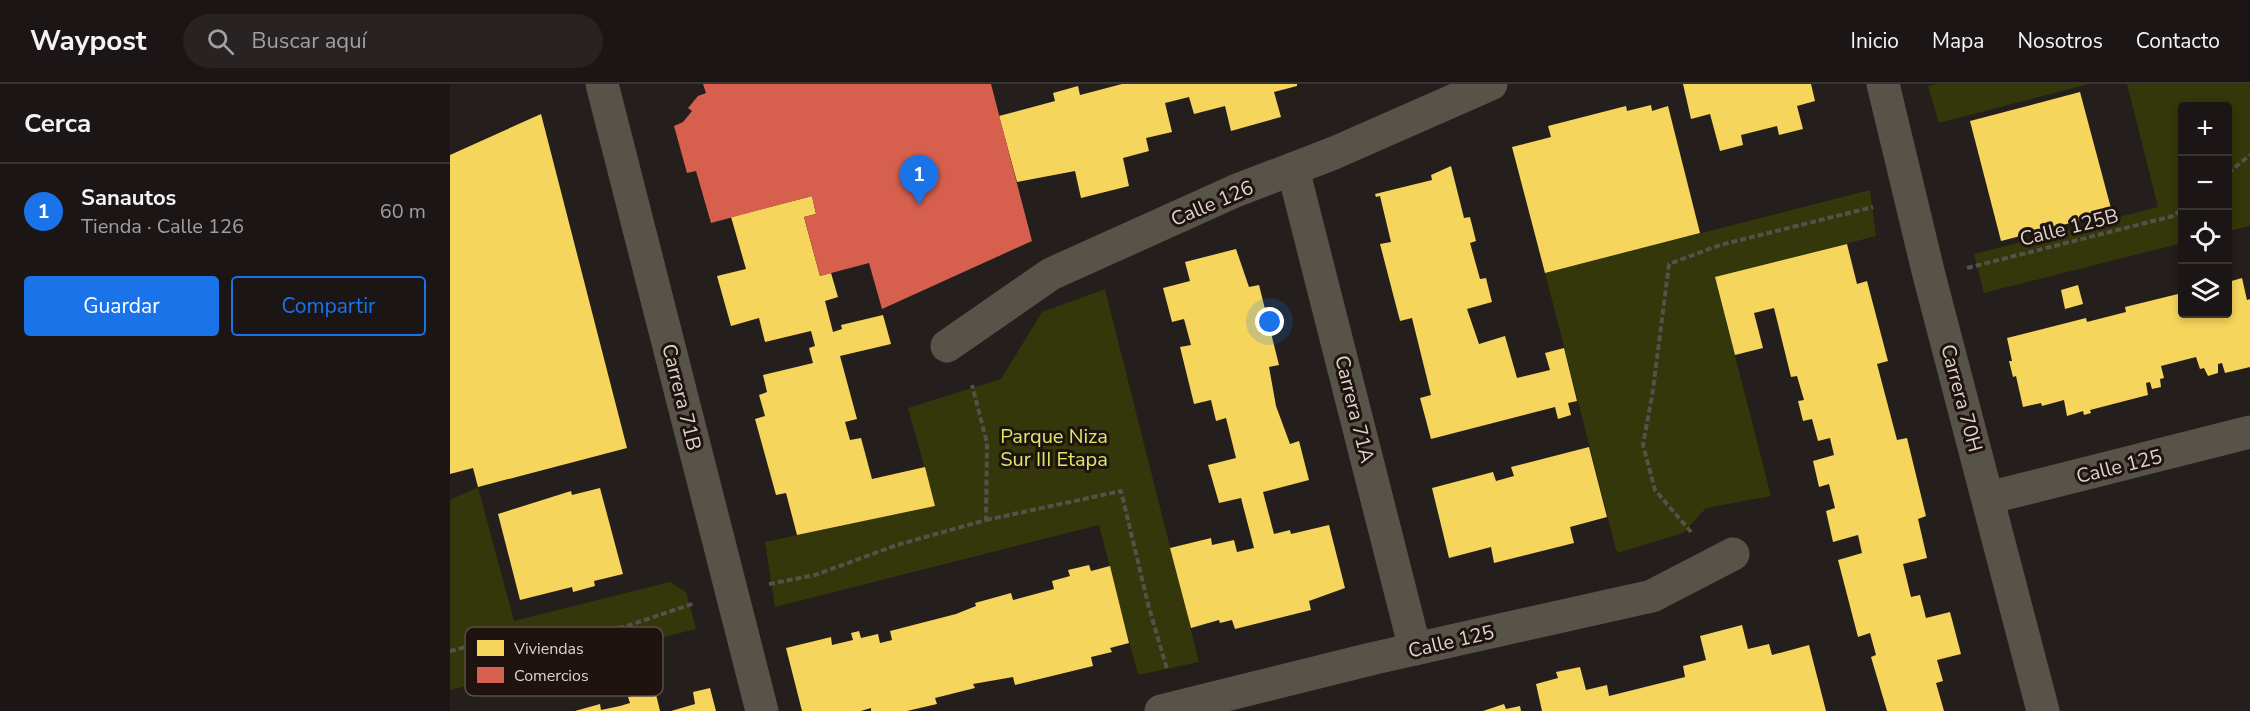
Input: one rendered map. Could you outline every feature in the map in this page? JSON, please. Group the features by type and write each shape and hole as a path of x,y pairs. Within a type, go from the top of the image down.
{"street":[{"name":"Carrera 71B","path":"602,84 762,711"},
{"name":"Calle 126","path":"947,346 1051,274 1235,191 1293,170 1491,84"},
{"name":"Carrera 70H","path":"1883,84 1929,275 2043,711"},
{"name":"Carrera 71A","path":"1293,170 1415,649"},
{"name":"Calle 125","path":"1988,498 2250,432"},
{"name":"Calle 125","path":"1161,711 1415,649 1652,596 1733,554"}],"path":[{"path":"2232,170 2250,155"},
{"path":"1691,532 1654,490 1642,445 1653,390 1669,264 1720,245 1878,206"},
{"name":"Calle 125B","path":"1960,269 2173,216 2181,210"},
{"path":"972,385 987,443 986,520"},
{"path":"761,585 815,575 897,545 986,520 1121,490 1149,608 1169,674"},
{"path":"622,627 702,601"},
{"path":"450,651 465,647"}],"green space":[{"path":"1937,84 2089,84 1939,123 1928,86"},
{"path":"2127,84 2250,84 2250,226 2232,230 2232,102 2178,102 2178,244 1984,293 1974,254 2158,207"},
{"path":"1870,190 1876,236 1715,278 1771,496 1706,508 1683,533 1617,553 1545,273"},
{"name":"Parque Niza Sur III Etapa","path":"1105,289 1199,662 1138,675 1099,525 775,607 765,542 935,506 908,408 1001,379 1042,312"},
{"path":"478,487 514,621 670,582 686,592 696,629 663,637 663,627 465,627 465,686 450,690 450,500"}],"building: Viviendas":[{"path":"1122,84 1297,84 1297,86 1274,92 1281,117 1231,131 1225,106 1194,114 1189,97 1165,103 1172,132 1146,138 1149,151 1123,158 1129,186 1081,198 1075,171 1017,182 999,116 1055,101 1053,93 1078,86 1080,95"},
{"path":"1683,84 1811,84 1815,101 1797,106 1803,129 1779,135 1777,126 1741,135 1743,145 1720,151 1710,114 1691,119"},
{"path":"2080,92 2112,212 2001,241 1970,121"},
{"path":"1651,105 1652,111 1668,106 1700,233 1545,273 1512,147 1551,137 1548,126 1626,106 1627,111"},
{"path":"541,114 627,448 478,487 473,468 450,474 450,155"},
{"path":"1451,166 1464,218 1470,217 1476,241 1470,243 1480,279 1486,278 1492,302 1467,309 1479,344 1505,336 1517,378 1550,370 1545,353 1564,348 1577,401 1568,403 1571,415 1558,419 1555,407 1431,439 1420,398 1431,395 1412,318 1400,321 1380,244 1391,242 1380,196 1376,197 1375,194 1432,180 1431,175"},
{"path":"812,196 816,214 804,217 820,276 831,273 838,297 825,301 833,332 842,329 841,325 883,315 891,344 840,356 857,419 845,422 850,440 861,438 872,479 925,467 935,506 797,535 786,493 776,495 755,419 765,416 759,395 767,392 763,375 813,363 809,348 815,346 811,331 765,342 759,318 731,326 717,276 746,269 731,217"},
{"path":"1847,244 1857,284 1867,281 1888,361 1877,364 1897,440 1907,438 1926,516 1918,519 1927,558 1903,564 1911,597 1920,595 1926,618 1950,612 1961,654 1937,660 1943,681 1936,683 1944,711 1887,711 1871,657 1876,655 1870,633 1858,637 1838,560 1862,553 1858,535 1833,542 1826,511 1835,508 1829,484 1819,487 1813,461 1834,455 1830,438 1818,441 1812,419 1803,421 1798,401 1804,400 1797,376 1791,377 1774,308 1754,313 1763,348 1735,355 1715,277"},
{"path":"1236,249 1249,287 1259,285 1279,365 1269,367 1276,406 1290,444 1299,441 1309,480 1263,492 1274,534 1290,530 1291,534 1329,525 1345,588 1309,601 1311,610 1235,629 1232,620 1220,623 1219,620 1191,628 1170,548 1211,538 1212,545 1234,540 1237,552 1254,548 1241,498 1219,503 1208,465 1236,458 1226,418 1216,421 1211,400 1194,404 1180,347 1191,345 1184,319 1172,322 1163,288 1190,281 1185,262"},
{"path":"2242,278 2247,300 2250,299 2250,367 2225,373 2222,363 2218,364 2218,373 2208,376 2204,368 2200,369 2196,357 2161,366 2164,378 2160,379 2161,387 2152,389 2150,382 2146,383 2148,395 2090,410 2091,413 2084,415 2083,411 2067,416 2064,400 2042,406 2041,403 2023,407 2016,376 2013,377 2009,361 2012,361 2007,338 2086,318 2087,322 2126,312 2125,307 2178,294 2178,318 2232,318 2232,281"},
{"path":"2078,285 2083,304 2065,309 2061,290"},
{"path":"1589,447 1607,517 1570,527 1574,543 1494,563 1491,547 1449,558 1432,488 1493,472 1496,481 1514,476 1511,467"},
{"path":"600,488 623,574 594,581 595,586 573,592 572,587 520,600 498,514 571,491 572,495"},
{"path":"1089,565 1091,571 1110,566 1129,643 1110,648 1112,652 1091,657 1093,666 1015,685 1013,677 973,684 975,688 935,698 937,704 907,711 871,711 871,708 861,711 802,711 786,648 831,637 832,645 853,640 851,633 859,631 861,638 878,634 880,643 892,640 890,631 956,614 976,606 975,603 1011,593 1013,600 1054,589 1052,581 1070,576 1068,570"},
{"path":"1742,625 1748,649 1769,644 1772,655 1809,645 1826,711 1542,711 1536,684 1558,678 1556,672 1580,667 1586,690 1607,685 1609,696 1685,677 1683,666 1706,660 1700,636"},
{"path":"710,688 716,711 671,711 695,704 693,692"},
{"path":"656,696 660,711 575,711 600,704 601,710 620,706 630,703 628,697"},
{"path":"1504,704 1506,709 1520,706 1521,711 1483,711"}],"building: Comercios":[{"path":"703,84 991,84 1032,241 882,309 869,263 820,276 804,217 816,214 812,196 711,223 696,171 687,173 674,126 683,122 692,111 688,108 698,96 706,93"}],"place":[{"name":"Sanautos","path":"919,205"}]}
